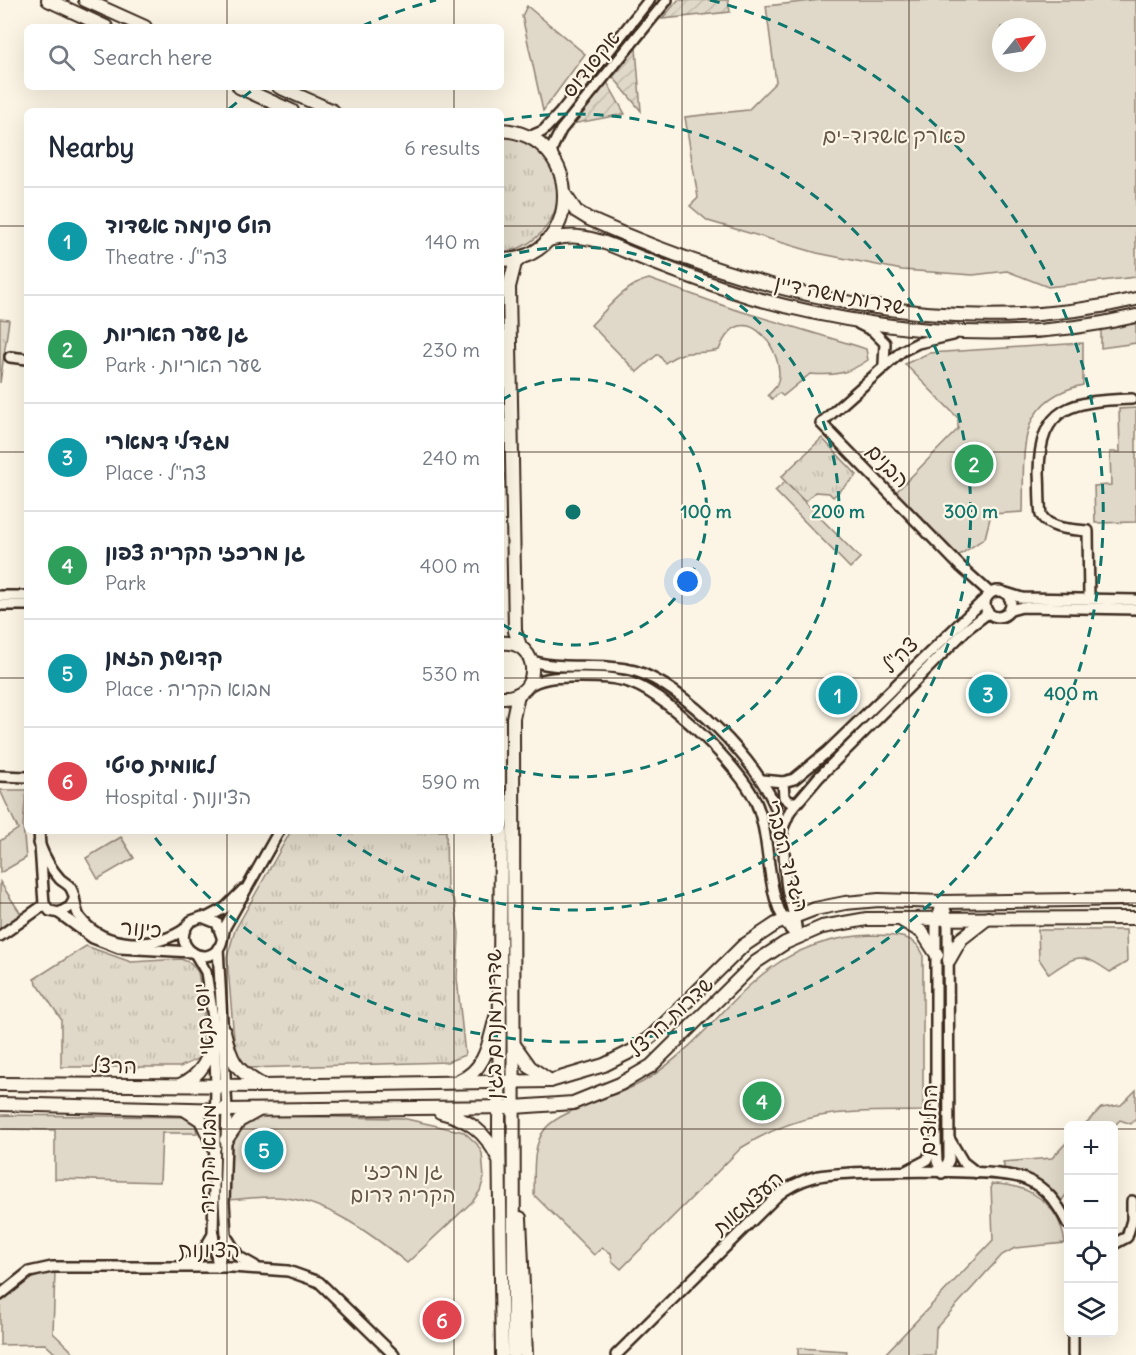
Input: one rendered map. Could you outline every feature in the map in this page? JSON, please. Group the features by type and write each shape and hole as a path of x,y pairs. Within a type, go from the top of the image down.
{"main road":[{"path":"48,0 100,24"},
{"path":"85,0 138,24"},
{"path":"246,90 285,108"},
{"path":"286,90 326,108"},
{"path":"504,131 529,137 551,156 559,168 565,195 557,227 547,240 515,263 509,287 515,631 520,646 531,660"},
{"name":"שדרות משה דיין","path":"565,195 576,211 590,219 693,261 759,282 860,304 912,312 985,316 1040,314 1136,299"},
{"name":"שדרות משה דיין","path":"547,240 566,236 590,239 688,277 755,298 846,318 962,332 1041,331 1136,316"},
{"path":"504,259 522,256"},
{"path":"504,643 520,646"},
{"name":"שדרות מנחם בגין","path":"514,1355 513,718 523,691 533,674 531,660"},
{"path":"504,696 523,691"},
{"name":"שדרות מנחם בגין","path":"501,834 499,1107 502,1355"},
{"name":"שדרות הרצל","path":"222,1086 550,1081 610,1063 643,1044 743,946 789,918 856,901 1136,899"},
{"name":"שדרות הרצל","path":"183,1109 552,1106 581,1100 642,1072 670,1050 756,962 797,937 848,921 942,918 1136,918"},
{"path":"899,919 922,932 943,957 961,939 988,918"},
{"path":"452,1083 467,1077 482,1062 501,1001"},
{"path":"178,1086 202,1070 219,1033"},
{"path":"219,1033 234,1064 248,1077 263,1086"},
{"path":"513,1042 526,1063 550,1081"},
{"name":"הרצל","path":"0,1084 222,1086"},
{"name":"הרצל","path":"0,1104 183,1109"},
{"path":"424,1107 469,1121 489,1141 500,1161"},
{"path":"183,1109 201,1120 214,1147"},
{"path":"226,1140 239,1121 259,1109"},
{"path":"514,1185 522,1245 526,1355"},
{"path":"493,1355 493,1264 501,1215"}],"street":[{"name":"אקסודוס","path":"529,137 543,131 560,113 649,0"},
{"name":"אקסודוס","path":"551,156 561,130 667,0"},
{"path":"846,318 873,331 882,340 886,348 884,364"},
{"name":"הבנים","path":"962,332 910,347 884,364 821,423 988,596"},
{"path":"10,357 24,359"},
{"path":"1089,599 1088,531 1056,527 1041,515 1039,462 1042,442 1046,428 1053,418 1074,404 1132,399"},
{"path":"1136,600 1022,598 1000,591 988,596 985,606 988,613 998,618 1005,616 1011,610 1022,608 1136,609"},
{"path":"1006,593 1012,603 1011,610"},
{"path":"0,596 24,596"},
{"name":"צה\"ל","path":"783,782 794,779 827,752 988,596"},
{"path":"0,605 24,605"},
{"name":"צה\"ל","path":"782,830 797,802 838,757 959,636 988,613"},
{"name":"הגדוד העברי","path":"531,660 543,665 612,666 646,674 665,683 699,712 762,780 778,813 782,830 789,918"},
{"name":"הגדוד העברי","path":"523,691 536,681 554,678 612,678 648,690 674,710 730,766 752,795 763,824 774,890 797,937"},
{"path":"0,776 24,777"},
{"path":"762,780 783,782 784,797 790,802 797,802"},
{"path":"39,834 39,843 44,905 50,911 59,913 70,907 74,900 73,891 52,870 39,843"},
{"path":"222,937 217,923 208,918 196,918 186,928 184,940 194,954 207,956 218,948 277,834"},
{"path":"208,918 225,908 254,877"},
{"path":"43,892 50,883 63,882"},
{"name":"כינור","path":"74,900 78,914 84,922 109,936 127,942 160,942 186,928"},
{"name":"החלוצים","path":"942,1173 949,1160 943,902"},
{"path":"0,936 44,905"},
{"name":"כינור","path":"59,913 93,938 119,948 194,954"},
{"name":"יוסי בנאי","path":"218,948 222,1086"},
{"name":"יוסי בנאי","path":"194,954 206,972 219,1033"},
{"name":"החלוצים","path":"942,1173 937,1161 936,1140 943,957"},
{"name":"מבוא הקריה","path":"218,1267 213,1234 214,1147 221,1110 222,1086"},
{"name":"מבוא הקריה","path":"218,1267 226,1236 226,1140 221,1110"},
{"path":"949,1138 963,1162 979,1174"},
{"path":"903,1173 927,1160 936,1140"},
{"name":"העצמאות","path":"616,1355 788,1188 814,1177 834,1174 903,1173 1014,1175 1039,1186 1054,1200 1064,1217"},
{"path":"1118,1242 1127,1238 1132,1220 1132,1201"},
{"path":"176,1268 201,1255 213,1234"},
{"path":"226,1236 239,1257 260,1268"},
{"name":"הציונות","path":"0,1295 18,1279 42,1268 218,1267 288,1271 320,1282 394,1355"},
{"path":"1072,1337 1073,1355"},
{"path":"1073,1344 1080,1355"}],"green space":[{"path":"651,0 663,0 563,120 560,118"},
{"path":"678,0 728,0 730,12 662,19"},
{"name":"פארק אשדוד-ים","path":"821,0 1136,0 1136,277 1048,287 1007,271 973,275 902,270 817,253 708,221 690,206 698,198 685,117 748,110 776,82 766,6"},
{"path":"527,6 585,54 543,111 522,16"},
{"path":"636,48 641,111 613,77"},
{"path":"607,82 625,114 572,124"},
{"path":"504,137 529,144 547,160 555,176 558,193 555,210 547,225 536,238 520,248 504,252"},
{"path":"649,279 733,309 866,349 868,360 840,373 810,374 783,396 779,393 772,399 768,395 777,384 779,372 776,358 762,334 751,327 740,326 729,333 719,350 685,353 665,363 658,354 637,372 591,325 632,286"},
{"path":"0,319 9,320 0,383"},
{"path":"1136,321 1136,343 1101,348 1101,325"},
{"path":"1083,343 1083,385 1060,392 1044,403 1034,417 1028,433 1024,451 1023,512 991,514 985,538 958,556 896,492 958,429 958,418 905,364 929,353"},
{"path":"1136,408 1136,522 1095,523 1094,486 1111,485 1110,452 1120,452 1119,409"},
{"path":"822,438 857,475 833,497 829,493 815,492 805,502 781,477"},
{"path":"785,482 860,558 850,568 775,491"},
{"path":"0,790 24,790 23,826 26,858 0,873 0,841 18,829"},
{"path":"289,834 446,834 447,889 455,902 459,933 457,978 465,1055 447,1062 248,1068 235,1051 227,957 235,930"},
{"path":"121,837 134,858 98,879 86,858"},
{"path":"0,882 23,917 0,931"},
{"path":"1038,930 1126,930 1127,962 1110,972 1092,961 1073,959 1049,974 1039,959"},
{"path":"873,935 908,939 919,947 923,954 923,1111 829,1114 787,1125 765,1135 741,1148 621,1269 612,1261 611,1253 602,1248 594,1255 534,1195 538,1144 545,1129 553,1122 577,1109 646,1080 701,1035 746,988 771,968 799,952 832,940"},
{"path":"86,946 131,962 181,959 191,963 198,972 204,1006 204,1036 198,1059 180,1067 61,1067 61,1019 34,979"},
{"path":"1136,1090 1136,1119 1131,1124 1120,1120 1118,1122 1088,1121 1101,1108 1121,1105"},
{"path":"0,1115 194,1117 197,1133 162,1133 160,1182 55,1179 55,1130 0,1129"},
{"name":"גן מרכזי הקריה דרום","path":"259,1116 402,1118 464,1132 477,1144 482,1153 484,1178 480,1191 473,1201 407,1263 363,1230 311,1204 275,1197 228,1200 229,1162 233,1141 238,1132"},
{"path":"1064,1145 1064,1198 1060,1203 1005,1171 1003,1162 1052,1158"},
{"path":"991,1184 1018,1188 1040,1199 1056,1217 1062,1229 1064,1243 1015,1248 1002,1255 936,1328 935,1355 884,1355 993,1240"},
{"path":"55,1271 53,1333 76,1355 57,1355 45,1344 0,1345 0,1300 23,1281"},
{"path":"798,1348 847,1351 846,1355 798,1355"}],"place":[{"name":"גן שער האריות","path":"974,464"},
{"name":"מגדלי דמארי","path":"988,694"},
{"name":"הוט סינמה אשדוד","path":"838,695"},
{"name":"גן מרכזי הקריה צפון","path":"762,1101"},
{"name":"קדושת הזמן","path":"264,1150"},
{"name":"לאומית סיטי","path":"442,1320"}]}
